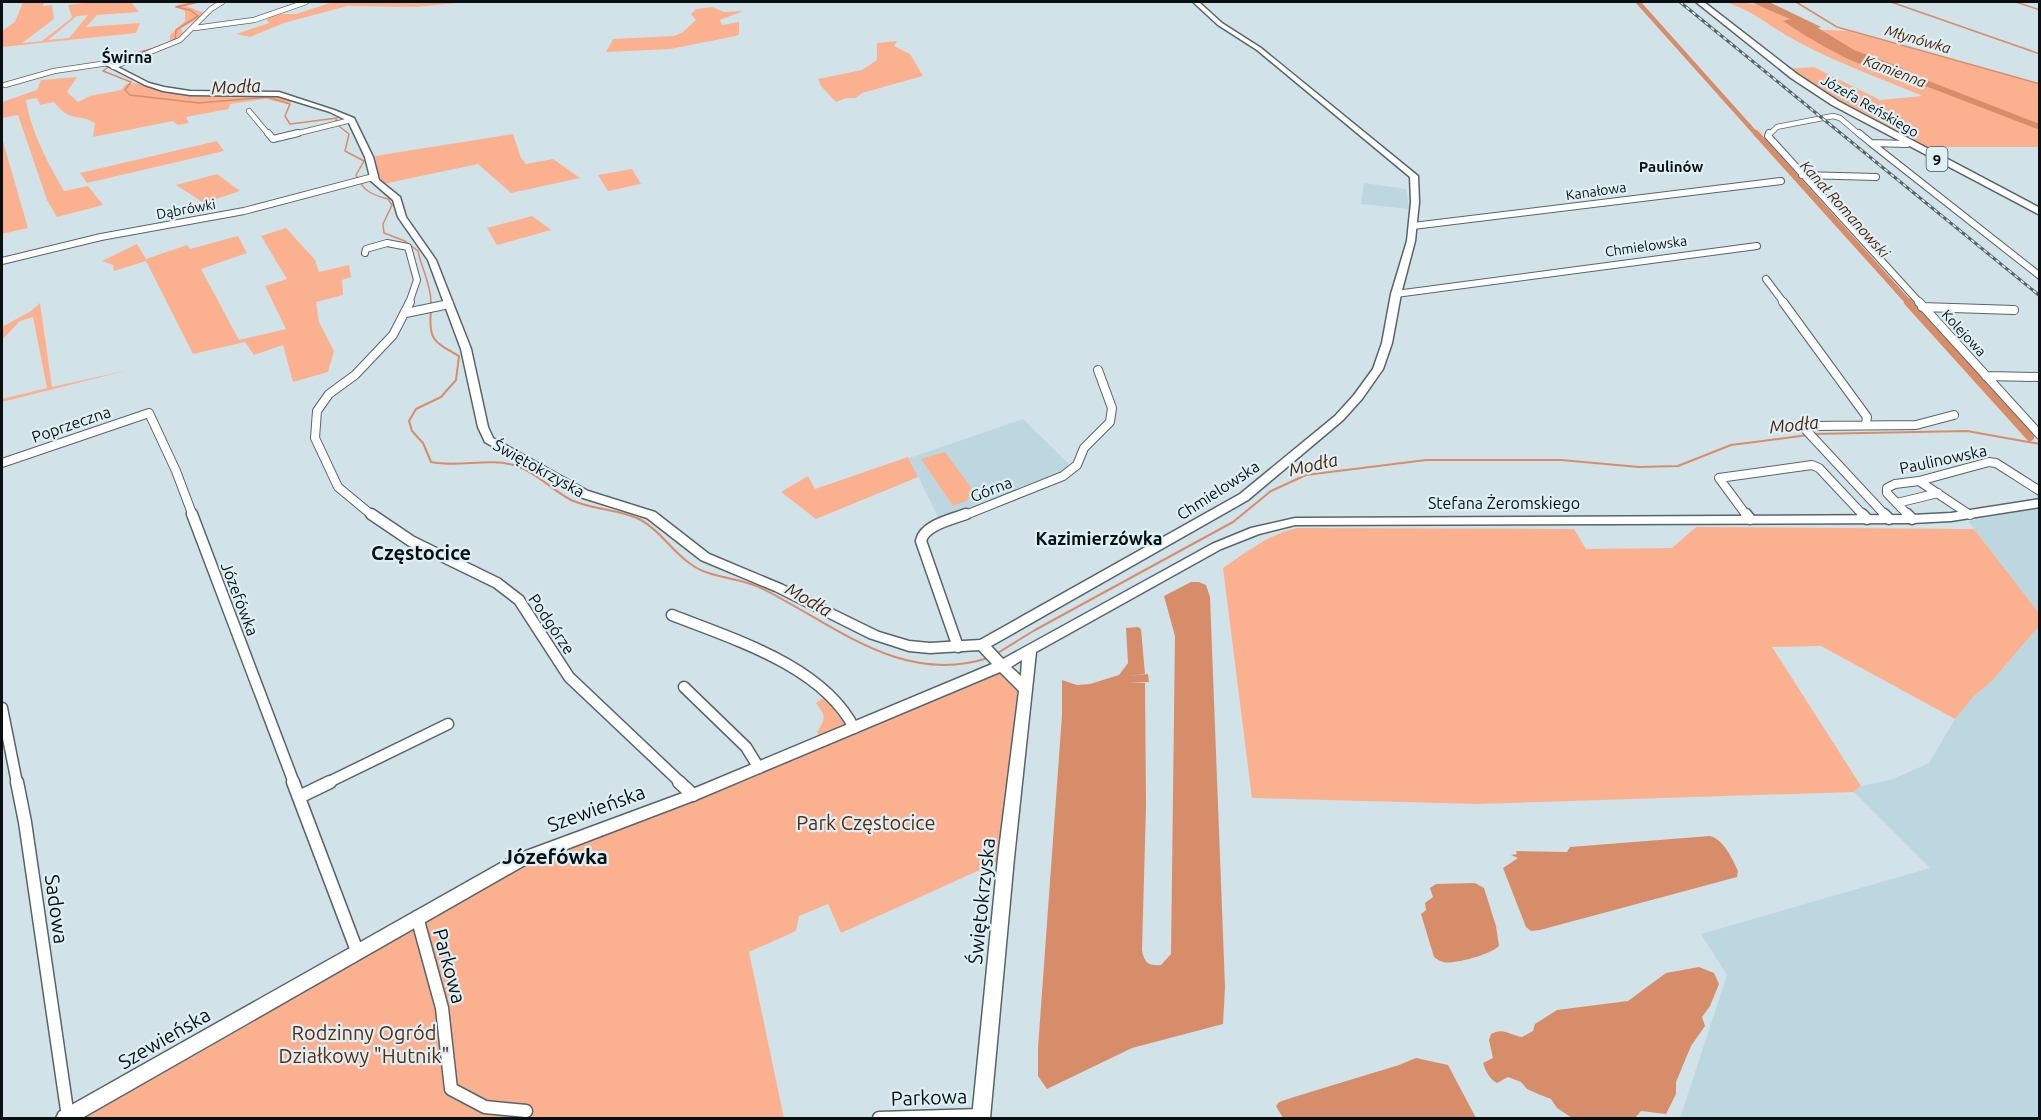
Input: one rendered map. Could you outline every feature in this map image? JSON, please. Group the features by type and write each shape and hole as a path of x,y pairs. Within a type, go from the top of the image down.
{"main road":[{"name":"Józefa Reńskiego","path":"1700,2 1804,83 1849,112 2040,212"}],"street":[{"path":"5,85 54,71 110,64 177,42 195,28 210,10 222,2"},
{"path":"195,28 254,20 281,13 306,2"},
{"name":"Chmielowska","path":"993,655 1230,505 1286,464 1339,418 1372,379 1387,343 1396,294 1409,254 1413,226 1415,183 1410,171 1259,49 1213,19 1196,2"},
{"path":"110,64 147,84 163,89 190,93 284,95 339,114 353,124 371,161 369,178"},
{"path":"249,111 273,139 333,124 353,124"},
{"name":"Kolejowa","path":"1871,143 1835,116 1777,127 1770,131 1768,136 2040,435"},
{"path":"1871,143 1907,144"},
{"path":"1871,143 2040,276"},
{"path":"1802,175 1876,177"},
{"name":"Dąbrówki","path":"2,261 101,237 244,211 369,178"},
{"name":"Świętokrzyska","path":"369,178 397,199 402,217 428,251 446,305 466,349 483,427 489,440 584,494 651,515 705,557 779,588 874,635 909,646 958,647 993,655"},
{"name":"Kanałowa","path":"1413,226 1781,181"},
{"name":"Podgórze","path":"365,253 369,247 387,243 408,247 417,280 406,313 387,343 355,375 329,394 317,411 315,438 338,487 359,506 411,541 497,583 519,600 569,677 693,795"},
{"name":"Chmielowska","path":"1396,294 1757,246"},
{"path":"1766,279 1852,394 1867,417 1866,424"},
{"path":"406,313 446,305"},
{"name":"Kolejowa","path":"1922,307 2014,310"},
{"name":"Górna","path":"958,647 921,541 922,536 931,528 1063,476 1077,465 1084,448 1110,422 1112,408 1098,370"},
{"name":"Kolejowa","path":"1986,376 2040,377"},
{"name":"Poprzeczna","path":"2,463 149,413"},
{"name":"Józefówka","path":"149,413 176,471 357,951"},
{"path":"1889,519 1806,432 1806,428 1866,424 1916,425 1954,415"},
{"name":"Paulinowska","path":"1897,503 1887,493 1887,488 1895,484 1989,462 1996,463 2040,491"},
{"path":"1750,519 1719,478 1812,465 1819,468 1867,519"},
{"path":"1919,480 1970,515"},
{"path":"1912,519 1897,503 1938,493"},
{"name":"Stefana Żeromskiego","path":"993,655 1030,652 1232,538 1276,524 1310,520 1912,519 1970,515 2040,502"},
{"path":"672,615 736,642 799,673 842,705 854,728"},
{"name":"Świętokrzyska","path":"981,1117 1030,652"},
{"path":"993,655 1025,689"},
{"name":"Szewieńska","path":"67,1118 417,916 520,860 693,795 854,728 993,655"},
{"path":"684,687 746,747 759,768"},
{"name":"Sadowa","path":"2,708 25,822 67,1118"},
{"path":"299,797 448,724"},
{"name":"Parkowa","path":"417,916 442,1008 451,1089 485,1107 526,1111"},
{"name":"Parkowa","path":"879,1119 981,1117"}],"shaded area":[{"path":"1364,183 1406,189 1409,209 1361,204"},
{"path":"1023,419 1069,464 1066,472 939,519 909,458"},
{"path":"2040,508 2039,613 1968,521"},
{"path":"2039,626 2039,1118 1680,1118 1727,975 1701,934 1930,868 1854,792 1861,786 1891,780 1929,763 1955,719 1973,697 1992,681"}],"green space":[{"path":"23,2 44,2 43,6 52,5 54,19 22,43 42,41 69,20 72,17 68,5 91,2 131,2 139,12 97,15 86,27 140,23 136,33 2,47 2,31 15,22","holes":["88,15 69,38 48,40 77,16"]},
{"path":"203,2 186,6 204,13 202,17 181,28 183,33 181,38 134,56 128,55 170,42 170,35 185,21 185,11 174,6"},
{"path":"333,2 469,2 415,7 347,6 284,23 250,37 236,34 269,23 266,18 278,14 296,14"},
{"path":"1725,2 1752,4 1775,11 1791,20 1784,21 1839,54 1886,72 1897,72 1849,53 1807,29 1848,31 2039,84 2039,147 1922,147 1887,134 1850,114 1784,69 1814,67 1880,100 1923,96 1813,50 1745,10"},
{"path":"712,7 724,12 743,11 720,20 722,25 739,22 739,34 670,49 606,52 613,39 674,36 683,32 696,20 691,14 696,9"},
{"path":"897,41 894,46 910,54 923,76 862,93 856,98 846,98 836,102 821,86 818,79 862,70 877,60 877,43"},
{"path":"77,77 67,92 78,102 90,96 121,90 126,84 132,83 185,94 264,95 294,101 288,104 265,99 230,104 229,109 186,117 189,123 178,125 173,121 93,137 95,123 65,113 54,102 40,105 37,98 26,100 36,135 64,191 88,186 103,205 57,217 47,200 18,115 2,118 2,102 37,90 41,80"},
{"path":"513,134 521,158 526,164 553,159 580,178 511,193 478,164 383,184 376,168 375,156"},
{"path":"2,138 28,228 2,234"},
{"path":"217,141 224,151 87,183 80,173"},
{"path":"632,169 641,184 608,191 598,175"},
{"path":"217,174 240,191 204,203 176,185"},
{"path":"532,216 551,230 497,245 487,228"},
{"path":"286,228 315,260 319,272 349,265 351,277 342,280 343,295 316,302 319,322 334,351 328,372 293,382 283,345 254,355 245,342 193,354 146,261 114,271 113,265 102,261 137,244 146,259 187,245 190,249 238,236 247,253 201,269 239,340 286,329 265,286 287,279 261,236"},
{"path":"40,303 52,387 129,370 2,402 2,399 47,388 33,317 20,321 2,340 2,327 31,311"},
{"path":"945,452 975,493 966,501 953,506 921,459"},
{"path":"908,457 918,477 816,519 781,492 808,476 815,489"},
{"path":"1696,527 1974,529 2039,613 2039,626 1992,681 1973,697 1955,719 1821,646 1772,647 1861,786 1854,792 1479,804 1252,798 1223,568 1259,544 1278,534 1297,528 1574,529 1586,549 1672,548"},
{"name":"Park Częstocice","path":"1003,665 1025,689 1006,858 841,933 828,904 799,916 796,931 749,952 784,1118 81,1118 414,927 436,1008 448,1094 451,1089 442,1008 417,917 520,860"},
{"path":"825,697 845,725 819,736 817,732 824,717 816,703"}],"water":[{"path":"1751,2 1769,2 1821,27 1818,28 1854,50 1903,68 1904,71 1885,72 1847,58 1783,21 1790,19"},
{"path":"1191,582 1206,585 1210,597 1225,987 1223,1024 1132,1048 1047,1089 1038,1076 1038,1048 1062,715 1062,680 1077,685 1090,684 1119,675 1128,663 1126,628 1141,629 1145,674 1127,676 1148,674 1149,682 1128,683 1145,683 1146,806 1142,950 1148,963 1161,965 1171,954 1175,636 1164,596"},
{"path":"1710,836 1719,841 1727,850 1738,871 1737,877 1540,930 1531,931 1526,927 1503,868 1518,858 1511,855 1517,854 1516,851 1567,852 1570,847"},
{"path":"1475,883 1484,888 1496,926 1499,946 1472,958 1448,963 1440,961 1434,957 1421,914 1426,910 1425,903 1433,897 1430,888 1436,884"},
{"path":"1699,967 1714,973 1719,984 1710,1006 1702,1017 1705,1026 1691,1046 1676,1082 1676,1094 1666,1114 1641,1111 1635,1118 1572,1118 1557,1108 1551,1099 1527,1089 1521,1082 1508,1077 1497,1083 1486,1072 1483,1063 1493,1058 1489,1040 1491,1034 1495,1032 1503,1031 1522,1037 1533,1031 1535,1024 1557,1010 1628,1001 1666,973"},
{"path":"1416,1058 1448,1065 1476,1118 1283,1118 1276,1106 1279,1102"}],"waterway":[{"name":"Modła","path":"175,40 176,30 198,16 190,10 176,7 198,2"},
{"name":"Kanał Romanowski","path":"1638,2 1757,135"},
{"name":"Młynówka","path":"1796,2 1837,27 2040,84"},
{"path":"1891,2 2040,54"},
{"path":"2016,2 2040,10"},
{"name":"Modła","path":"155,48 119,58 103,71 131,82 125,90 130,95 199,103 268,97 290,104 285,116 290,124 337,118 335,123 349,134 345,151 364,161 356,175 362,185 369,192 388,199 392,205 383,224 384,233 405,241 418,251 430,290 431,303"},
{"name":"Kamienna","path":"1879,65 2040,127"},
{"name":"Kanał Romanowski","path":"1756,133 1909,303"},
{"name":"Kanał Romanowski","path":"1908,302 2030,437"},
{"name":"Modła","path":"431,310 430,320 434,339 459,356 456,380 441,397 416,409 409,421 412,431 423,443 431,462 442,464 496,462 517,466 571,500 641,520 655,530 685,560 700,570 753,584 869,647 897,658 926,664 956,665 988,658"},
{"name":"Modła","path":"1813,434 1967,431 2040,444"},
{"name":"Modła","path":"996,654 1035,630 1233,522 1271,491 1306,475 1426,460 1561,460 1639,467 1678,466 1731,445 1808,435"}],"railway":[{"path":"1680,2 2040,296"}],"district":[{"name":"Świrna","path":"127,57"},
{"name":"Paulinów","path":"1671,166"},
{"name":"Kazimierzówka","path":"1099,538"},
{"name":"Częstocice","path":"421,552"},
{"name":"Józefówka","path":"555,856"}],"park label":[{"name":"Rodzinny Ogród Działkowy \"Hutnik\"","path":"364,1044"}]}
